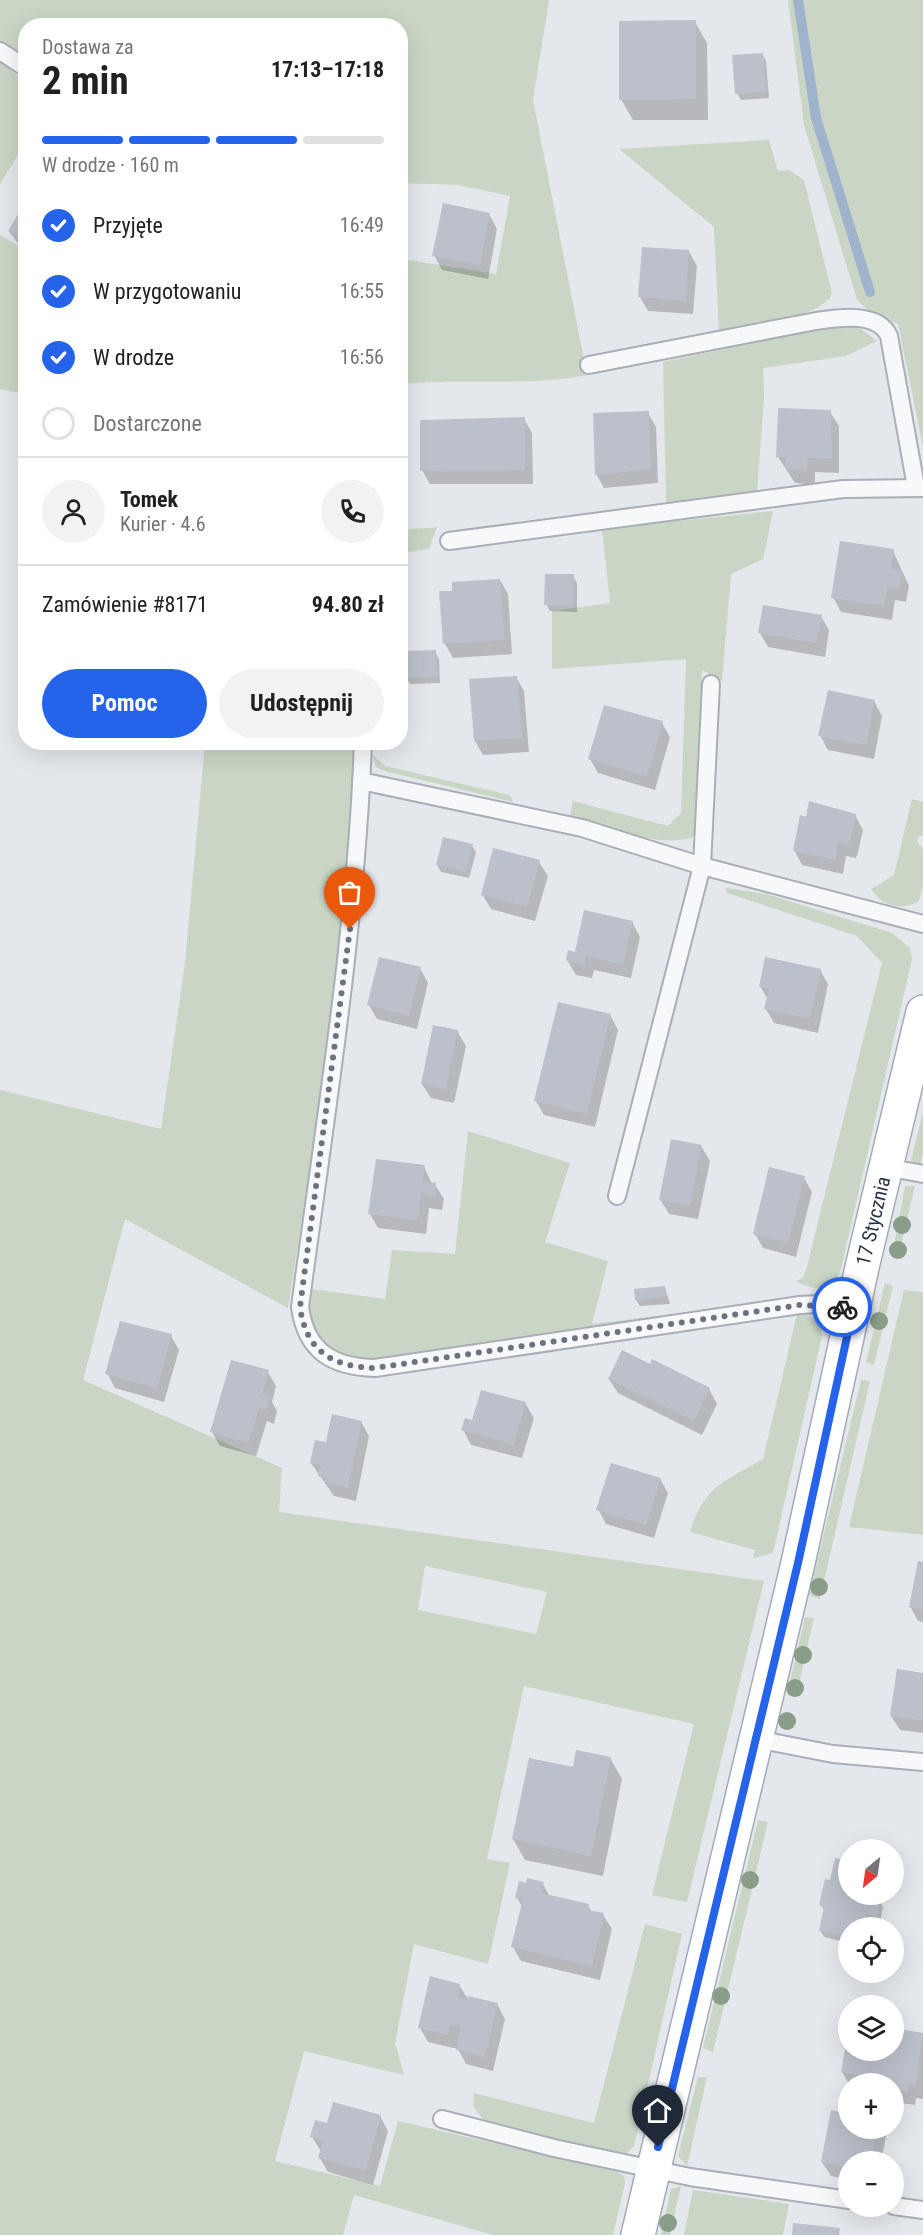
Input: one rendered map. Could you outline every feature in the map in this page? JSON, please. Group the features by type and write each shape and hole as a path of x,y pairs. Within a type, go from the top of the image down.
{"main road":[{"name":"17 Stycznia","path":"638,2235 798,1563 885,1167 923,1012"}],"lane":[{"path":"0,51 18,63"},
{"path":"449,541 843,489 920,487 889,336 884,328 869,322 852,317 816,321 589,365"},
{"path":"617,1196 702,866 711,684"},
{"path":"363,750 350,929 300,1307 305,1331 314,1346 328,1357 344,1364 375,1368 800,1305 820,1304 853,1309"},
{"path":"361,781 582,828 702,866 923,924"},
{"path":"885,1167 923,1174"},
{"path":"756,1739 833,1754 923,1762"},
{"path":"442,2119 653,2169 740,2186 838,2199"},
{"path":"904,2207 923,2210"}],"green space":[{"path":"0,0 549,0 533,100 587,375 541,381 408,383 408,260 496,274 510,196 458,185 408,183 408,18 18,18 18,53 0,41"},
{"path":"788,0 923,0 923,447 898,324 869,311 857,300 804,125"},
{"path":"0,62 18,76 18,155 0,184"},
{"path":"769,140 778,171 789,170 804,180 832,294 826,302 815,309 799,315 719,335 714,227 619,149"},
{"path":"0,235 18,246 18,393 0,389"},
{"path":"848,326 861,329 877,341 846,356 763,368 764,397 757,493 666,503 663,362 825,327"},
{"path":"773,511 763,559 731,574 722,681 702,670 694,837 680,840 648,838 570,816 573,801 668,826 681,813 686,659 552,669 552,611 610,603 602,529"},
{"path":"437,527 429,549 408,552 408,529"},
{"path":"204,750 356,750 346,885 330,1026 288,1308 125,1219 83,1380 282,1468 279,1512 764,1581 687,1902 652,1895 694,1724 524,1686 487,1859 510,1863 488,1964 414,1944 395,2043 404,2075 304,2051 275,2161 380,2186 398,2121 617,2172 624,2176 625,2183 613,2235 493,2235 354,2195 343,2235 0,2235 0,1090 161,1129 185,963","holes":["425,1566 547,1592 536,1634 418,1610"]},
{"path":"372,754 385,766 510,795 513,802 385,771 376,767"},
{"path":"912,799 923,802 923,835 918,837 917,842 923,849 923,885 919,901 905,906 892,905 880,899 871,889 894,875"},
{"path":"726,888 766,894 892,933 910,948 912,959 841,1269 833,1282 822,1287 809,1287 796,1281 803,1278 807,1267 882,963 857,936 727,893"},
{"path":"923,1111 923,1153 920,1166 911,1161"},
{"path":"468,1131 570,1163 545,1242 608,1261 592,1324 768,1302 387,1358 351,1357 330,1348 321,1341 311,1318 312,1289 385,1299 392,1250 455,1254"},
{"path":"905,1186 915,1186 898,1258 892,1256"},
{"path":"885,1283 893,1286 874,1365 866,1362"},
{"path":"904,1290 923,1292 923,1535 849,1527"},
{"path":"797,1314 814,1319 822,1336 773,1553 753,1558 755,1550 690,1532 702,1504 717,1487 763,1459"},
{"path":"861,1380 870,1381 820,1599 809,1595"},
{"path":"805,1617 814,1618 796,1697 787,1695"},
{"path":"758,1820 768,1822 713,2052 703,2048"},
{"path":"645,1924 682,1934 634,2146 627,2153 616,2154 485,2122 473,2106 474,2093 594,2123"},
{"path":"698,2077 707,2077 687,2166 678,2156"},
{"path":"681,2186 670,2235 661,2235 671,2189"},
{"path":"693,2190 789,2204 783,2235 684,2235"}],"building":[{"path":"696,20 696,99 619,100 619,21"},
{"path":"763,53 766,92 735,94 732,55"},
{"path":"443,203 490,213 480,265 432,256"},
{"path":"18,214 18,237 8,231"},
{"path":"642,247 689,250 686,301 638,297"},
{"path":"778,408 831,410 832,459 808,458 807,471 785,469 786,458 776,457"},
{"path":"649,411 651,469 595,475 593,413"},
{"path":"525,417 525,470 420,471 420,420"},
{"path":"840,541 894,549 891,569 902,571 899,589 888,587 884,606 831,598"},
{"path":"545,574 574,574 573,606 544,605"},
{"path":"500,579 505,640 443,644 439,591 452,591 452,582"},
{"path":"763,605 822,615 817,643 758,633"},
{"path":"436,650 437,677 408,678 408,651"},
{"path":"517,676 522,738 474,741 469,679"},
{"path":"828,690 875,700 866,745 818,736"},
{"path":"604,705 663,721 647,776 588,759"},
{"path":"809,801 856,814 848,844 838,842 835,860 793,851 800,815 806,817"},
{"path":"443,837 473,844 466,872 436,865"},
{"path":"493,848 540,860 527,907 481,895"},
{"path":"584,910 633,921 623,965 586,956 584,965 566,960 568,950 575,952"},
{"path":"379,957 421,967 409,1016 367,1005"},
{"path":"765,957 821,969 810,1019 764,1009 769,989 759,987"},
{"path":"558,1002 611,1014 587,1114 534,1101"},
{"path":"433,1025 458,1030 446,1089 421,1084"},
{"path":"671,1139 702,1145 690,1206 659,1200"},
{"path":"376,1159 425,1165 423,1181 436,1183 435,1196 421,1194 418,1220 368,1214"},
{"path":"769,1167 805,1176 788,1243 753,1234"},
{"path":"665,1286 667,1297 635,1300 634,1289"},
{"path":"120,1321 172,1334 157,1388 105,1374"},
{"path":"622,1350 650,1364 652,1359 710,1388 694,1421 608,1379"},
{"path":"231,1360 269,1370 262,1393 270,1396 266,1410 259,1408 248,1443 210,1432"},
{"path":"481,1390 526,1402 514,1445 461,1430 465,1418 472,1420"},
{"path":"332,1414 362,1421 348,1488 324,1482 325,1477 318,1476 321,1466 310,1463 315,1440 326,1442"},
{"path":"611,1463 661,1478 646,1525 596,1510"},
{"path":"918,1561 923,1562 923,1610 909,1607"},
{"path":"897,1669 923,1673 923,1721 890,1716"},
{"path":"576,1750 611,1757 591,1856 512,1839 529,1758 573,1767"},
{"path":"835,1858 838,1859 838,1905 879,1905 876,1916 866,1914 865,1917 838,1917 838,1935 819,1931 824,1907 819,1905 825,1879 830,1880"},
{"path":"527,1878 544,1882 541,1893 589,1904 588,1910 604,1913 592,1966 511,1947 523,1899 515,1898 519,1881 526,1883"},
{"path":"430,1976 460,1984 458,1997 467,2000 468,1996 498,2003 485,2057 456,2050 461,2027 450,2024 448,2035 418,2028"},
{"path":"904,2030 923,2033 916,2086 909,2084 908,2092 904,2091 904,2073 841,2072 843,2061 904,2061"},
{"path":"333,2102 381,2115 366,2171 318,2158 323,2141 310,2137 315,2120 327,2123"},
{"path":"831,2110 838,2112 838,2139 875,2139 873,2151 838,2151 838,2166 821,2162"},
{"path":"793,2223 840,2228 839,2235 792,2235"}],"waterway":[{"path":"798,0 816,118 870,292"}],"way so far":[{"path":"350,929 300,1307 305,1331 314,1346 321,1352 344,1364 375,1368 800,1305 820,1304 842,1307"}],"route":[{"path":"658,2147 798,1563 853,1309 842,1307"}]}
